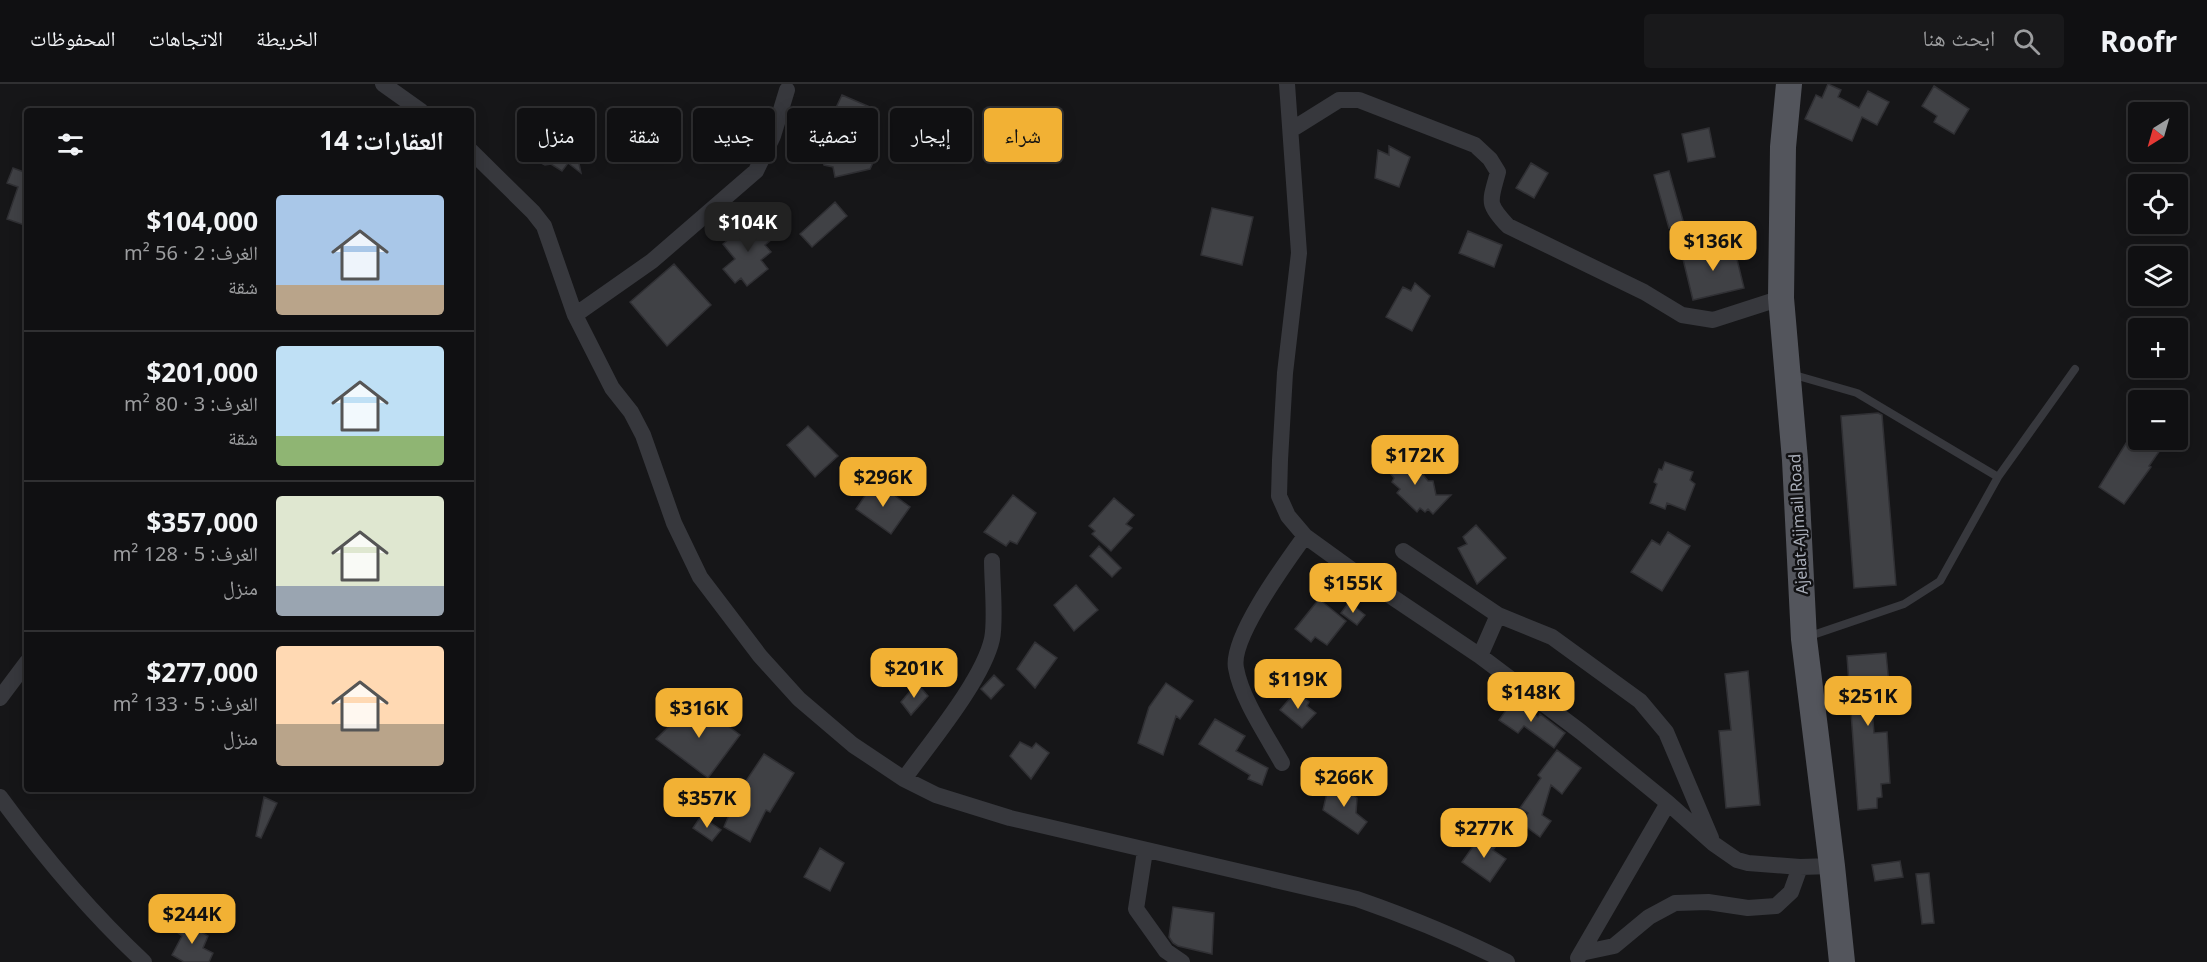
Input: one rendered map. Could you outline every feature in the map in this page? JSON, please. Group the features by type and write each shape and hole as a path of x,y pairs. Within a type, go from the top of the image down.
{"main road":[{"name":"Ajelat-Ajjmail Road","path":"1789,84 1783,147 1781,298 1789,374 1804,639 1842,962"}],"street":[{"path":"383,84 416,108"},
{"path":"1287,84 1299,253 1285,373 1279,496 1288,516 1305,536 1480,656 1581,732 1714,844 1737,860 1800,867 1832,866"},
{"path":"575,315 652,261 756,171 773,136 787,90"},
{"path":"1291,130 1339,100 1359,100 1475,145 1490,159 1498,172 1491,196 1492,210 1508,226 1644,292 1683,315 1713,321 1781,298"},
{"path":"474,154 533,212 544,226 575,315 612,388 631,412 644,435 674,524 700,577 760,656 799,699 853,745 904,779 936,795 1010,818 1357,899 1409,917 1466,941 1507,962"},
{"path":"1282,763 1242,689 1235,666 1241,640 1251,619 1278,574 1305,536"},
{"path":"1403,550 1498,615 1552,636 1640,701 1666,732 1714,844"},
{"path":"904,779 963,696 987,655 992,637 992,561"},
{"path":"1480,656 1498,615"},
{"path":"0,698 24,666"},
{"path":"0,797 73,890 97,917 144,962"},
{"path":"1578,957 1668,803"},
{"path":"1145,851 1136,909 1166,951 1182,962"},
{"path":"1578,957 1614,946 1649,917 1675,903 1708,902 1748,908 1776,906 1791,892 1800,867"}],"lane":[{"path":"1804,639 1904,604 1940,581 1998,477 2075,369"},
{"path":"1789,374 1857,393 1998,477"}],"building":[{"path":"1828,84 1841,90 1838,97 1859,108 1868,91 1889,102 1877,125 1862,117 1852,141 1805,119 1816,95 1822,98"},
{"path":"1934,86 1969,109 1954,134 1934,122 1937,116 1922,106"},
{"path":"842,95 872,108 836,108"},
{"path":"1709,128 1715,157 1688,162 1682,134"},
{"path":"1389,146 1410,157 1399,187 1375,178 1378,150 1389,155"},
{"path":"539,162 579,162 581,173 568,163 562,171 551,164 545,165"},
{"path":"823,162 873,162 870,169 835,177 833,167 824,165"},
{"path":"1531,163 1548,173 1534,198 1516,188"},
{"path":"13,168 24,172 24,225 7,219 18,187 7,183"},
{"path":"1669,171 1684,224 1669,228 1654,175"},
{"path":"835,202 847,216 812,247 800,234"},
{"path":"1212,208 1253,217 1242,265 1201,255"},
{"path":"753,219 771,240 765,245 771,252 761,260 768,269 747,286 741,278 735,283 723,269 735,259 723,244"},
{"path":"1468,231 1502,245 1494,267 1459,253"},
{"path":"1733,243 1744,288 1693,300 1682,255"},
{"path":"674,264 711,305 667,346 630,302"},
{"path":"1415,283 1430,296 1412,331 1386,317 1403,287 1411,291"},
{"path":"1878,413 1882,415 1896,585 1854,588 1841,416"},
{"path":"808,426 838,456 815,477 787,445"},
{"path":"2128,440 2128,450 2160,450 2149,466 2151,467 2124,504 2099,487"},
{"path":"1406,453 1428,481 1433,481 1436,495 1451,495 1433,514 1428,509 1425,512 1420,508 1417,512 1397,493 1400,489 1392,482 1394,478 1387,469"},
{"path":"1665,462 1693,472 1690,480 1695,484 1685,510 1667,503 1665,509 1650,503 1657,484 1654,482 1659,469 1662,470"},
{"path":"875,481 910,507 891,534 856,509"},
{"path":"1013,495 1036,513 1017,544 1010,541 1006,546 984,532"},
{"path":"1114,498 1134,515 1126,524 1132,528 1111,551 1092,534 1095,531 1089,526"},
{"path":"1476,525 1506,558 1477,584 1458,548 1467,544 1463,537"},
{"path":"1668,532 1690,546 1662,591 1631,572 1652,540 1660,545"},
{"path":"1099,546 1121,568 1112,577 1090,556"},
{"path":"1076,585 1098,610 1074,631 1054,605"},
{"path":"1319,599 1346,621 1327,645 1315,637 1311,642 1295,629"},
{"path":"1349,602 1365,615 1357,625 1341,613"},
{"path":"1035,642 1057,658 1035,688 1017,669"},
{"path":"1886,653 1890,695 1871,697 1874,733 1887,732 1890,783 1881,784 1882,797 1877,798 1877,808 1858,810 1847,656"},
{"path":"1748,671 1760,805 1726,808 1719,731 1731,730 1725,674"},
{"path":"994,675 1004,685 991,699 981,689"},
{"path":"917,683 928,696 911,715 901,702"},
{"path":"1166,683 1193,701 1180,719 1176,716 1163,755 1138,743 1149,707"},
{"path":"1296,691 1309,702 1307,706 1316,713 1302,728 1280,710"},
{"path":"1514,699 1538,717 1540,714 1565,733 1554,748 1524,726 1518,733 1499,720"},
{"path":"695,701 740,735 708,778 656,739"},
{"path":"1215,719 1245,736 1236,751 1268,768 1262,785 1248,779 1250,775 1199,744"},
{"path":"1020,742 1032,748 1036,743 1049,753 1031,779 1010,756"},
{"path":"1557,750 1581,768 1562,794 1551,785 1542,815 1551,821 1540,837 1521,823 1528,813 1520,808 1541,778 1538,775"},
{"path":"764,754 794,773 770,812 766,810 750,842 724,827 738,793"},
{"path":"1335,781 1357,798 1356,813 1367,822 1358,834 1323,810 1326,797"},
{"path":"264,797 277,803 261,838 256,836"},
{"path":"701,816 721,830 712,841 693,828"},
{"path":"1481,835 1496,846 1493,850 1506,859 1490,882 1462,862"},
{"path":"820,848 844,863 830,891 804,877"},
{"path":"1900,861 1903,877 1875,881 1872,865"},
{"path":"1929,873 1934,923 1922,924 1916,874"},
{"path":"1173,907 1214,913 1212,954 1173,943 1169,937"},
{"path":"183,921 208,936 203,948 213,953 209,962 184,962 172,955 182,936 177,932"}]}
